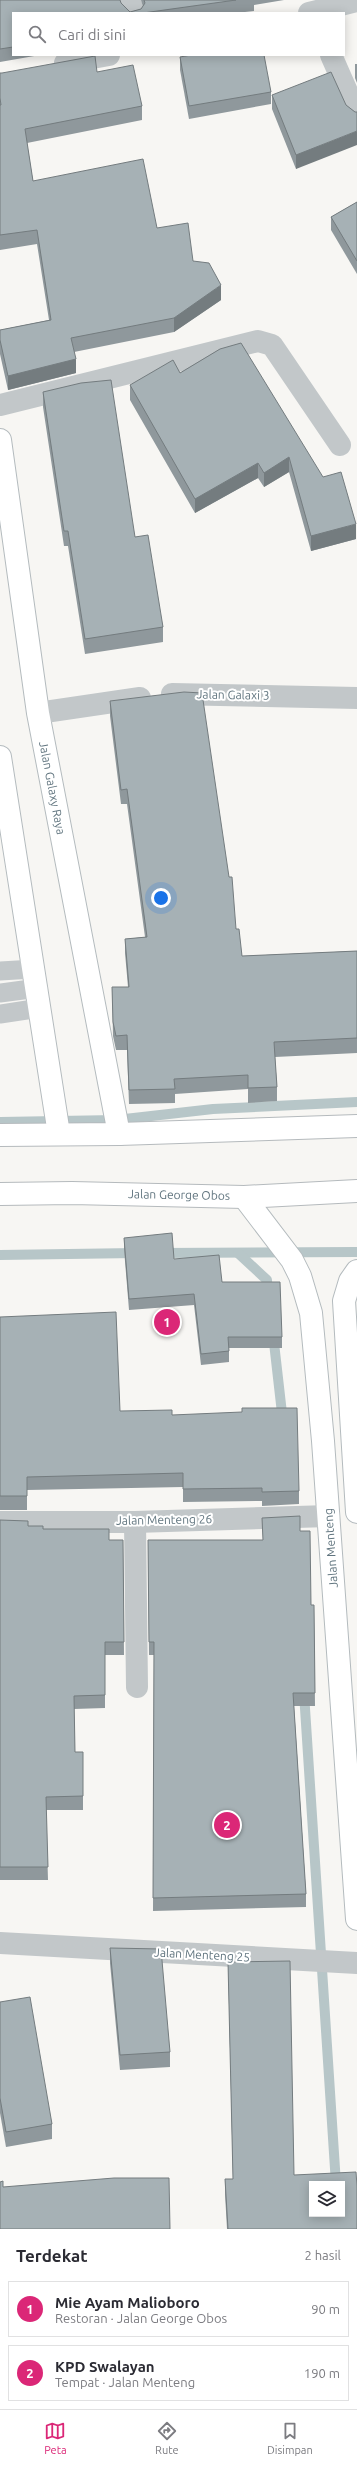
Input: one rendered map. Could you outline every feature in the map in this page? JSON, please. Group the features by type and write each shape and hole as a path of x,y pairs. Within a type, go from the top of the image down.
{"street":[{"path":"130,0 132,12"},
{"path":"314,12 357,1"},
{"path":"47,66 103,56"},
{"path":"331,56 357,114"},
{"path":"0,405 258,341 272,345 340,445"},
{"name":"Jalan Galaxy Raya","path":"0,440 38,713 119,1134"},
{"name":"Jalan Galaxi 3","path":"38,713 174,694 357,698"},
{"path":"0,757 38,988 59,1134"},
{"path":"0,1135 119,1134 357,1126"},
{"name":"Jalan George Obos","path":"0,1194 72,1193 244,1197 357,1191"},
{"name":"Jalan Menteng","path":"244,1197 292,1260 300,1276 311,1313 329,1516 357,1919"},
{"path":"357,1271 350,1281 344,1301 354,1423 357,1512"},
{"name":"Jalan Menteng 26","path":"0,1522 135,1522 329,1516"},
{"path":"135,1522 137,1687"},
{"name":"Jalan Menteng 25","path":"0,1943 357,1963"}],"lane":[{"path":"0,971 38,988"},
{"path":"0,993 38,988"},
{"path":"0,1014 38,988"}],"building":[{"path":"0,0 120,0 130,12 12,12 12,47 0,49"},
{"path":"144,0 236,0 150,12 130,12 141,9 145,3"},
{"path":"95,56 97,72 133,65 142,106 25,129 33,181 143,159 157,228 188,223 193,261 209,263 221,285 174,318 71,338 76,359 8,376 0,340 0,330 51,320 37,230 0,235 0,73"},
{"path":"264,56 271,92 189,106 180,57"},
{"path":"331,72 346,105 357,112 357,131 296,155 272,95"},
{"path":"357,202 357,261 331,217"},
{"path":"241,343 323,477 341,472 356,524 311,536 289,457 264,473 258,463 195,499 130,385 173,360 180,373 220,349"},
{"path":"111,380 135,537 148,535 163,627 85,639 68,531 64,531 43,392 81,383"},
{"path":"184,692 202,693 229,877 232,877 236,929 239,929 242,956 357,951 357,1038 274,1042 277,1087 248,1088 248,1075 174,1079 175,1089 129,1090 127,1035 116,1036 113,1022 112,987 129,987 125,939 147,937 127,789 121,790 110,701"},
{"path":"172,1233 174,1259 219,1255 222,1282 280,1282 282,1337 228,1337 229,1351 201,1354 194,1294 129,1299 124,1238"},
{"path":"116,1312 120,1411 172,1410 172,1415 242,1412 242,1408 297,1408 299,1491 262,1492 262,1488 183,1489 183,1473 27,1477 27,1496 0,1496 0,1317"},
{"path":"300,1516 300,1531 310,1531 311,1605 314,1605 315,1693 293,1693 306,1894 153,1898 154,1642 149,1642 148,1540 263,1540 262,1518"},
{"path":"0,1520 28,1521 28,1526 43,1526 43,1529 109,1529 109,1540 123,1540 124,1642 105,1642 105,1695 74,1696 75,1752 83,1752 83,1796 46,1797 48,1867 0,1867"},
{"path":"110,1948 161,1949 170,2052 120,2055"},
{"path":"290,1961 294,2175 356,2172 357,2229 228,2229 225,2179 233,2179 228,1962"},
{"path":"30,1997 52,2124 6,2132 0,2098 0,2002"},
{"path":"114,2178 169,2178 170,2229 0,2229 0,2182 3,2181 3,2187"}],"waterway":[{"path":"0,1122 116,1120 213,1109 357,1102"},
{"path":"160,1253 357,1252"},
{"path":"0,1255 136,1253"},
{"path":"238,1253 267,1280 268,1294"},
{"path":"273,1334 283,1422"},
{"path":"304,1693 336,2181"}],"place":[{"name":"Mie Ayam Malioboro","path":"167,1322"},
{"name":"KPD Swalayan","path":"227,1825"}]}
